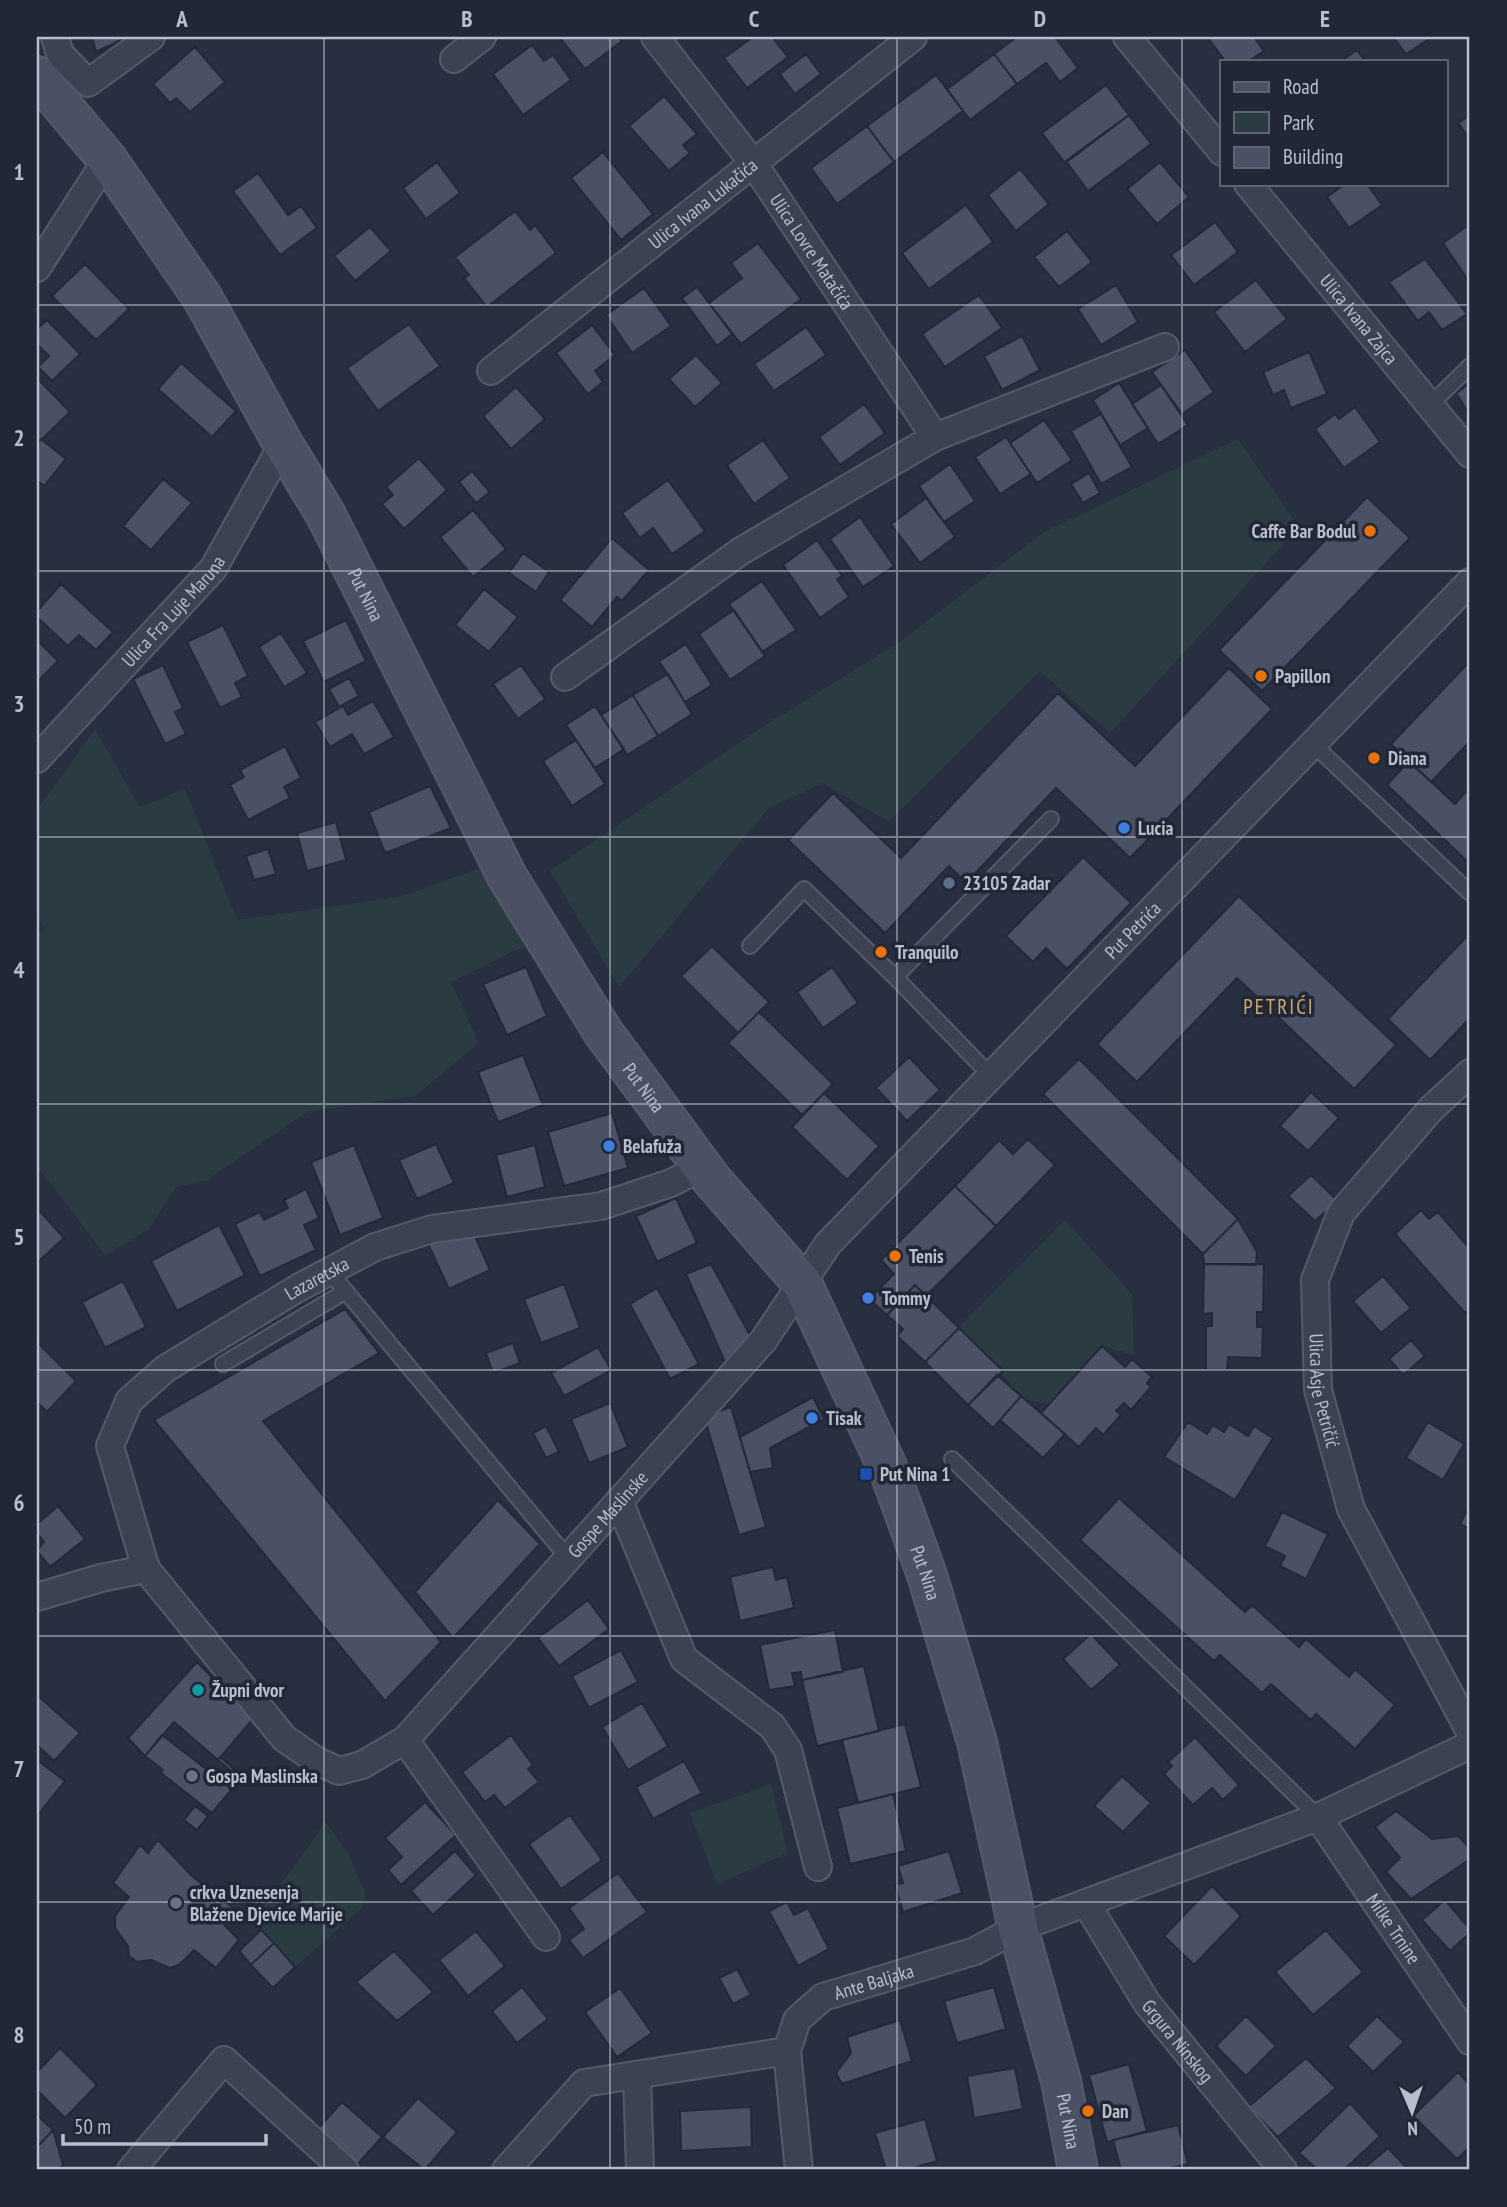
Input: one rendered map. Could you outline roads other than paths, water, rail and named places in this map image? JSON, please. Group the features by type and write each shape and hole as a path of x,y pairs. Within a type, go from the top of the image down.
{"main road":[{"name":"Put Nina","path":"37,76 107,159 202,297 283,444 326,515 508,878 603,1032 702,1167 802,1283 890,1473 927,1575 977,1742 1018,1928 1061,2081 1078,2170"}],"street":[{"path":"55,37 60,54 88,83 151,37"},
{"path":"454,59 482,37"},
{"name":"Ulica Lovre Matačića","path":"655,37 754,164 935,437"},
{"name":"Ulica Ivana Lukačića","path":"491,371 913,37"},
{"path":"1128,37 1220,150"},
{"path":"37,268 107,159"},
{"name":"Ulica Ivana Zajca","path":"1250,186 1470,454"},
{"path":"565,677 741,551 935,437 1164,347"},
{"name":"Ulica Fra Luje Maruna","path":"37,759 213,569 283,444"},
{"name":"Put Petrića","path":"802,1283 828,1244 1470,582"},
{"name":"Ulica Asje Petričić","path":"1470,1073 1431,1109 1341,1213 1315,1280 1318,1390 1351,1509 1470,1732"},
{"name":"Lazaretska","path":"146,1569 110,1446 129,1401 165,1369 211,1339 337,1281 374,1247 432,1229 601,1206 671,1183 702,1167"},
{"name":"Gospe Maslinske","path":"146,1569 284,1738 317,1761 339,1771 362,1765 405,1740 763,1341 802,1283"},
{"path":"619,1501 684,1660 772,1726 788,1750 818,1867"},
{"path":"37,1597 101,1578 146,1569"},
{"path":"405,1740 546,1937"},
{"path":"1018,1928 1318,1817 1470,1745"},
{"name":"Milke Trnine","path":"1318,1817 1470,2041"},
{"name":"Grgura Ninskog","path":"1086,1903 1147,2003 1283,2170"},
{"name":"Ante Baljaka","path":"799,2170 787,2051 796,2020 822,1997 975,1951 1018,1928"},
{"path":"506,2170 584,2083 787,2051"},
{"path":"131,2170 223,2060 345,2170"},
{"path":"636,2075 640,2170"}],"lane":[{"path":"1430,405 1470,366"},
{"path":"1313,744 1470,893"},
{"path":"895,977 1051,819"},
{"path":"750,946 804,889 895,977 991,1076"},
{"path":"223,1364 337,1281 568,1558"},
{"path":"952,1460 1318,1817"}],"place":[{"name":"Caffe Bar Bodul","path":"1370,531"},
{"name":"Papillon","path":"1261,676"},
{"name":"Diana","path":"1374,758"},
{"name":"Lucia","path":"1124,828"},
{"name":"23105 Zadar","path":"949,883"},
{"name":"Tranquilo","path":"881,952"},
{"name":"Belafuža","path":"609,1146"},
{"name":"Tenis","path":"895,1256"},
{"name":"Tommy","path":"868,1298"},
{"name":"Tisak","path":"812,1418"},
{"name":"Put Nina 1","path":"866,1474"},
{"name":"Župni dvor","path":"198,1690"},
{"name":"Gospa Maslinska","path":"192,1776"},
{"name":"crkva Uznesenja Blažene Djevice Marije","path":"176,1903"},
{"name":"Dan","path":"1088,2111"}],"district":[{"name":"PETRIĆI","path":"1279,1006"}]}
